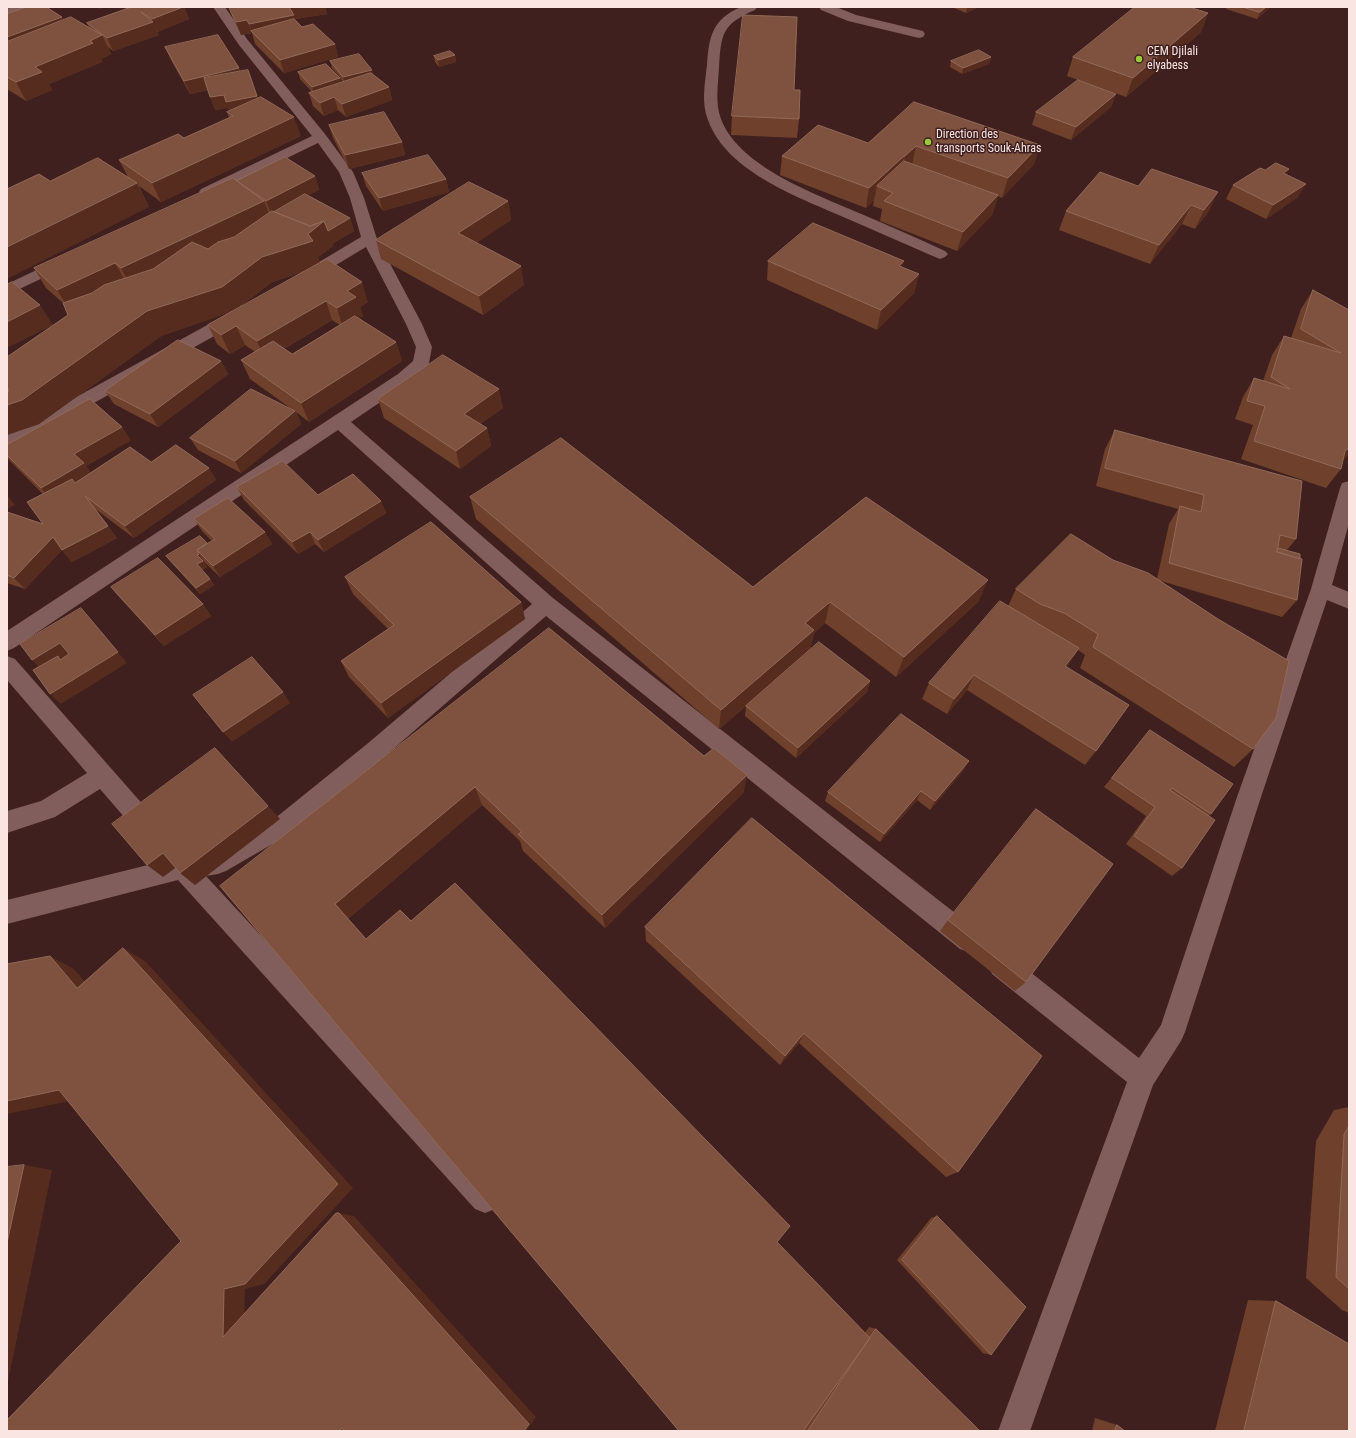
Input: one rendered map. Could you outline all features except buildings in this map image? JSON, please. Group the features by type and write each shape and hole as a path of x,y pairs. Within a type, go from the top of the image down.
{"street":[{"path":"7,13 22,7"},
{"path":"7,642 404,378 421,363 424,347 414,324 369,239 357,198 346,172 244,42 219,7"},
{"path":"750,7 738,12 725,21 717,32 711,109 715,121 724,137 745,159 795,191 940,254"},
{"path":"825,7 852,18 919,34"},
{"path":"192,199 320,137"},
{"path":"293,284 369,239"},
{"path":"7,290 79,255"},
{"path":"7,443 252,308"},
{"path":"339,421 546,604 1142,1077"},
{"path":"1014,1431 1142,1077 1172,1032 1249,797 1321,589 1349,488"},
{"path":"1321,589 1349,601"},
{"path":"7,912 182,868 218,863 287,823 375,751 546,604"},
{"path":"7,665 182,868 499,1214"},
{"path":"7,822 47,810 103,775"}],"place":[{"name":"CEM Djilali elyabess","path":"1139,59"},
{"name":"Direction des transports Souk-Ahras","path":"928,142"}]}
